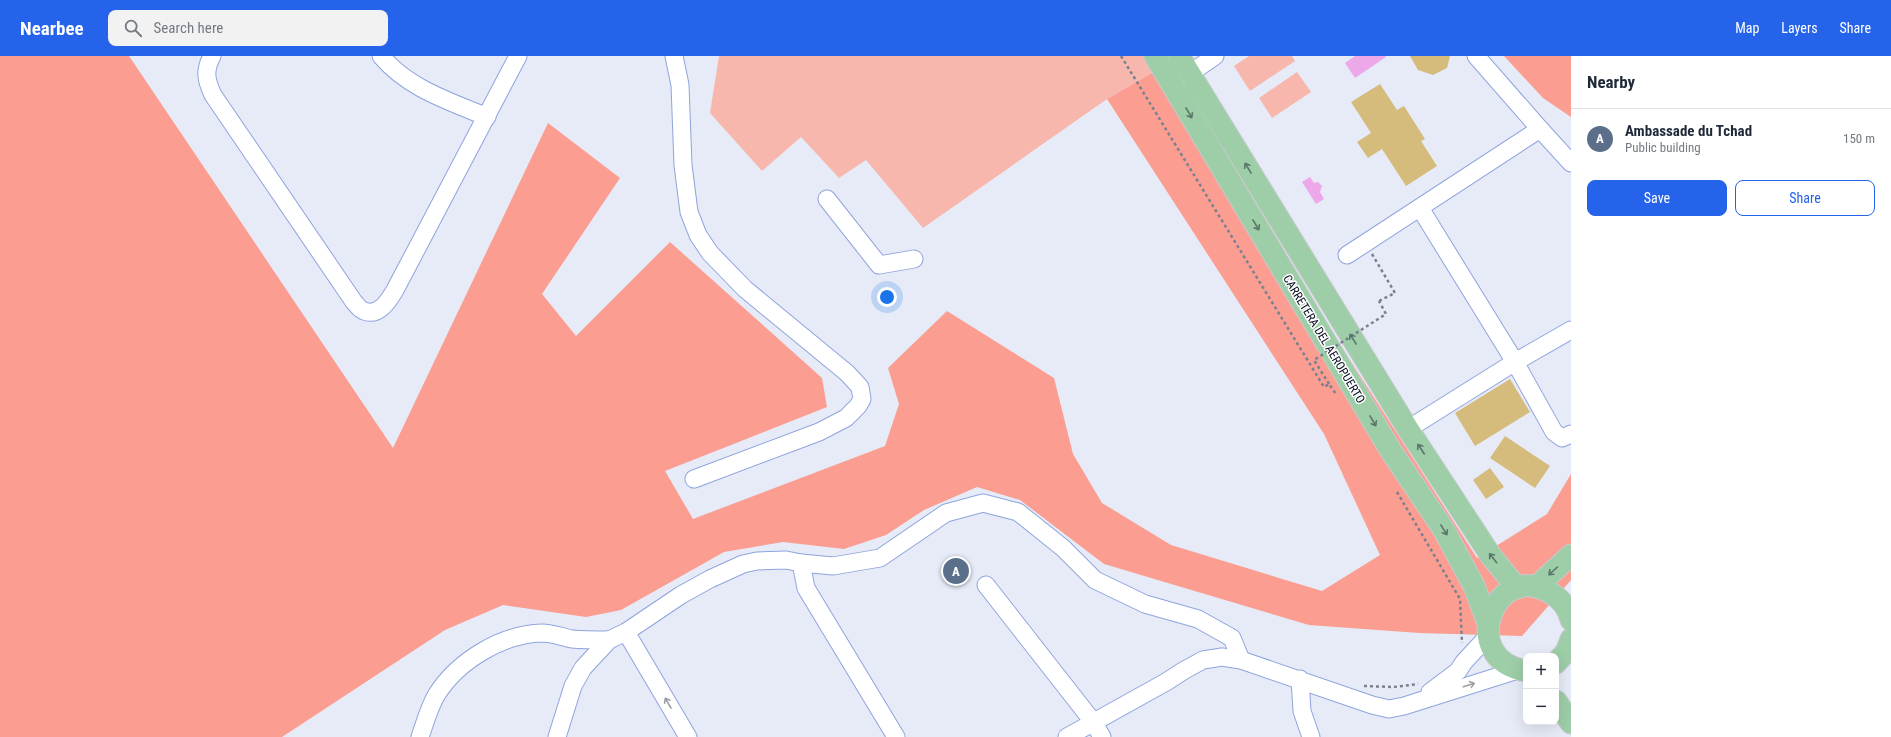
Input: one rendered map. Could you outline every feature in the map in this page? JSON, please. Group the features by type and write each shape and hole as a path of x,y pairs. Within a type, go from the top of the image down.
{"main road":[{"name":"CARRETERA DEL AEROPUERTO","path":"1155,56 1391,451 1448,537 1474,586 1488,630 1490,645 1501,660 1522,671"},
{"name":"CARRETERA DEL AEROPUERTO","path":"1185,65 1408,429 1491,556 1526,588"},
{"path":"1286,275 1306,263"},
{"path":"1488,630 1491,612 1503,596 1526,588 1571,555"},
{"path":"1526,588 1556,596 1564,604 1570,615"},
{"path":"1559,705 1571,723"}],"street":[{"path":"212,56 206,71 207,82 213,95 354,302 363,311 371,312 380,309 388,302 518,56"},
{"path":"382,56 405,79 428,93 487,117"},
{"path":"674,56 680,85 683,165 689,212 698,235 710,253 745,289 847,373 860,387 862,399 858,406 846,418 819,432 694,479"},
{"path":"1172,85 1185,65 1215,56"},
{"path":"1476,56 1571,163"},
{"path":"1347,256 1540,129"},
{"path":"827,199 879,266 914,259"},
{"path":"1420,208 1515,362 1554,432 1562,438 1571,434"},
{"path":"1408,429 1515,362 1571,330"},
{"path":"557,737 573,686 583,668 609,640 626,632 681,595 737,566 770,560 786,560 801,564 833,566 880,558 946,513 983,503 1018,512 1062,548 1095,580 1145,604 1198,619 1232,638 1242,660"},
{"path":"801,564 806,588 896,737"},
{"path":"986,585 1098,730"},
{"path":"1418,700 1448,680 1458,671 1488,630"},
{"path":"626,632 688,737"},
{"path":"420,737 428,712 436,695 461,666 472,657 527,634 543,633 571,638 609,640"},
{"path":"1068,737 1098,730 1183,670 1203,660 1222,657 1242,660 1372,705 1389,709 1522,671"},
{"path":"1300,679 1302,711 1311,737"}],"path":[{"path":"1121,56 1324,387 1330,384"},
{"path":"1338,397 1314,360 1386,314 1379,301 1395,293 1365,244"},
{"path":"1396,490 1460,599 1462,649"},
{"path":"1358,686 1416,686 1422,682"}],"shaded area":[{"path":"0,56 129,56 393,448 548,123 620,178 542,294 576,336 670,242 822,378 827,407 665,471 693,519 885,446 899,404 888,368 947,311 1054,378 1073,454 1102,503 1171,545 1322,591 1380,555 1324,434 1107,99 1169,63 1341,346 1477,558 1547,514 1571,474 1571,580 1522,636 1419,633 1309,625 1104,564 1020,500 977,487 924,510 886,535 844,549 783,542 724,552 621,610 586,617 503,605 445,630 282,737 0,737"},
{"path":"719,56 1165,56 1169,63 1107,99 923,228 866,160 839,178 801,137 762,171 710,113"},
{"path":"1249,56 1292,56 1295,61 1250,91 1234,66"},
{"path":"1355,56 1386,57 1355,78 1345,63"},
{"path":"1504,56 1571,56 1571,117 1543,98"},
{"path":"1297,72 1311,92 1272,118 1259,98"},
{"path":"1310,177 1314,183 1318,182 1322,186 1320,192 1324,199 1316,204 1302,182"}],"building":[{"path":"1410,56 1450,56 1447,68 1433,75 1418,70"},
{"path":"1380,84 1397,110 1404,106 1425,139 1421,141 1437,166 1406,186 1382,149 1368,158 1357,142 1371,133 1351,102"},
{"path":"1510,379 1530,412 1475,446 1455,413"},
{"path":"1505,436 1550,466 1535,488 1490,458"},
{"path":"1490,468 1504,487 1486,499 1473,480"}],"place":[{"name":"Ambassade du Tchad","path":"956,571"}]}
